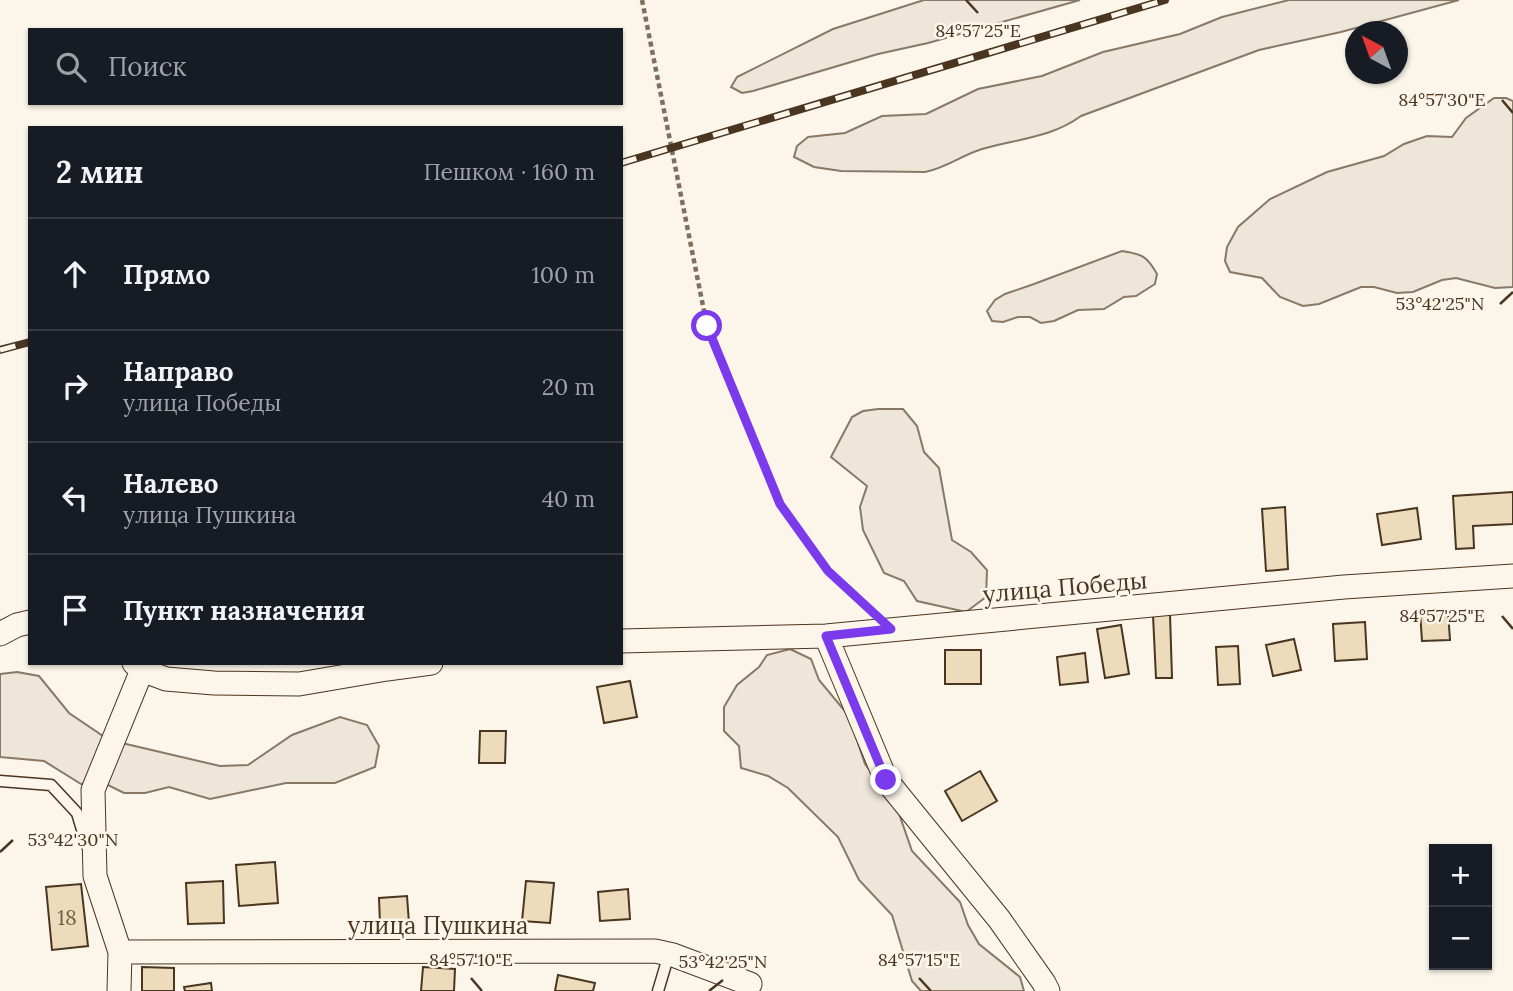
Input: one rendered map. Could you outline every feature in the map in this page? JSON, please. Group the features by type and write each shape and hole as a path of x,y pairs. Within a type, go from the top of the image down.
{"street":[{"name":"улица Победы","path":"623,640 826,636 1344,587 1513,576"},
{"path":"0,634 28,622"},
{"path":"826,636 886,780 999,919 1048,991"},
{"path":"119,991 120,952 95,876 93,790 138,667 166,679 214,683 299,684 413,665"},
{"name":"улица Пушкина","path":"120,952 655,951 750,984"}],"lane":[{"path":"0,780 51,785 77,813 95,876"},
{"path":"658,991 669,954"}],"path":[{"path":"642,0 707,326 780,504 828,571 891,629"}],"shaded area":[{"path":"924,0 1080,0 928,43 878,54 753,91 742,93 731,87 737,77 833,29"},
{"path":"1289,0 1459,0 1382,21 1345,21 1345,31 1259,50 1081,116 1058,129 982,149 925,172 841,171 814,167 794,157 797,146 808,137 845,133 882,116 926,114 978,89 1042,76 1103,52 1180,34 1222,17"},
{"path":"1494,98 1513,101 1513,287 1495,288 1456,278 1442,280 1413,292 1397,293 1374,287 1361,287 1319,304 1303,306 1280,297 1262,278 1230,272 1225,261 1227,247 1238,227 1270,199 1327,172 1384,156 1404,144 1427,136 1452,137 1466,118"},
{"path":"1122,251 1143,257 1157,274 1155,284 1136,296 1124,297 1104,309 1078,310 1054,321 1041,323 1030,317 1018,317 1003,322 992,321 987,311 995,300 1005,294"},
{"path":"903,409 917,426 924,452 939,468 952,540 971,552 987,570 986,597 966,612 917,601 904,581 884,573 863,530 860,507 867,486 831,457 852,417 863,411"},
{"path":"790,649 811,659 819,680 849,716 865,764 896,805 912,851 960,902 968,925 979,944 1020,977 1024,991 921,991 912,981 892,915 859,880 838,837 788,788 768,776 741,768 739,746 724,731 724,707 737,685 759,667 767,655"},
{"path":"17,672 39,676 69,713 109,740 220,766 248,765 292,735 340,717 367,725 379,746 375,767 335,783 286,783 210,799 169,787 145,793 124,793 102,782 81,784 44,761 0,757 0,674"}],"building":[{"path":"1513,492 1513,524 1473,526 1474,548 1456,549 1453,496"},
{"path":"1285,507 1288,569 1266,571 1262,509"},
{"path":"1417,508 1421,539 1382,545 1377,514"},
{"path":"1448,611 1450,640 1422,641 1420,612"},
{"path":"1170,614 1172,678 1156,678 1153,615"},
{"path":"1365,622 1367,659 1335,661 1333,624"},
{"path":"1121,625 1129,674 1105,678 1097,629"},
{"path":"1294,639 1301,670 1273,676 1266,645"},
{"path":"1238,646 1240,684 1218,685 1216,647"},
{"path":"945,650 981,650 981,684 945,684"},
{"path":"1085,653 1088,682 1060,685 1057,657"},
{"path":"630,681 637,717 604,723 597,687"},
{"path":"480,731 506,731 505,763 479,763"},
{"path":"980,771 997,801 962,821 945,791"},
{"path":"275,862 278,903 239,906 236,865"},
{"path":"223,881 224,923 188,924 186,883"},
{"path":"526,881 554,883 550,923 522,921"},
{"path":"81,884 88,946 52,950 46,887"},
{"path":"628,889 630,919 600,921 598,892"},
{"path":"407,896 409,923 380,924 379,898"},
{"path":"142,967 174,968 174,991 142,991"},
{"path":"423,967 455,969 454,991 421,991"},
{"path":"558,975 595,983 593,991 555,991"},
{"path":"211,983 212,991 185,991 184,987"}],"railway":[{"path":"623,162 1165,0"},
{"path":"0,350 28,343"}],"route":[{"path":"707,326 780,504 828,571 891,629 826,636 886,780"}]}
